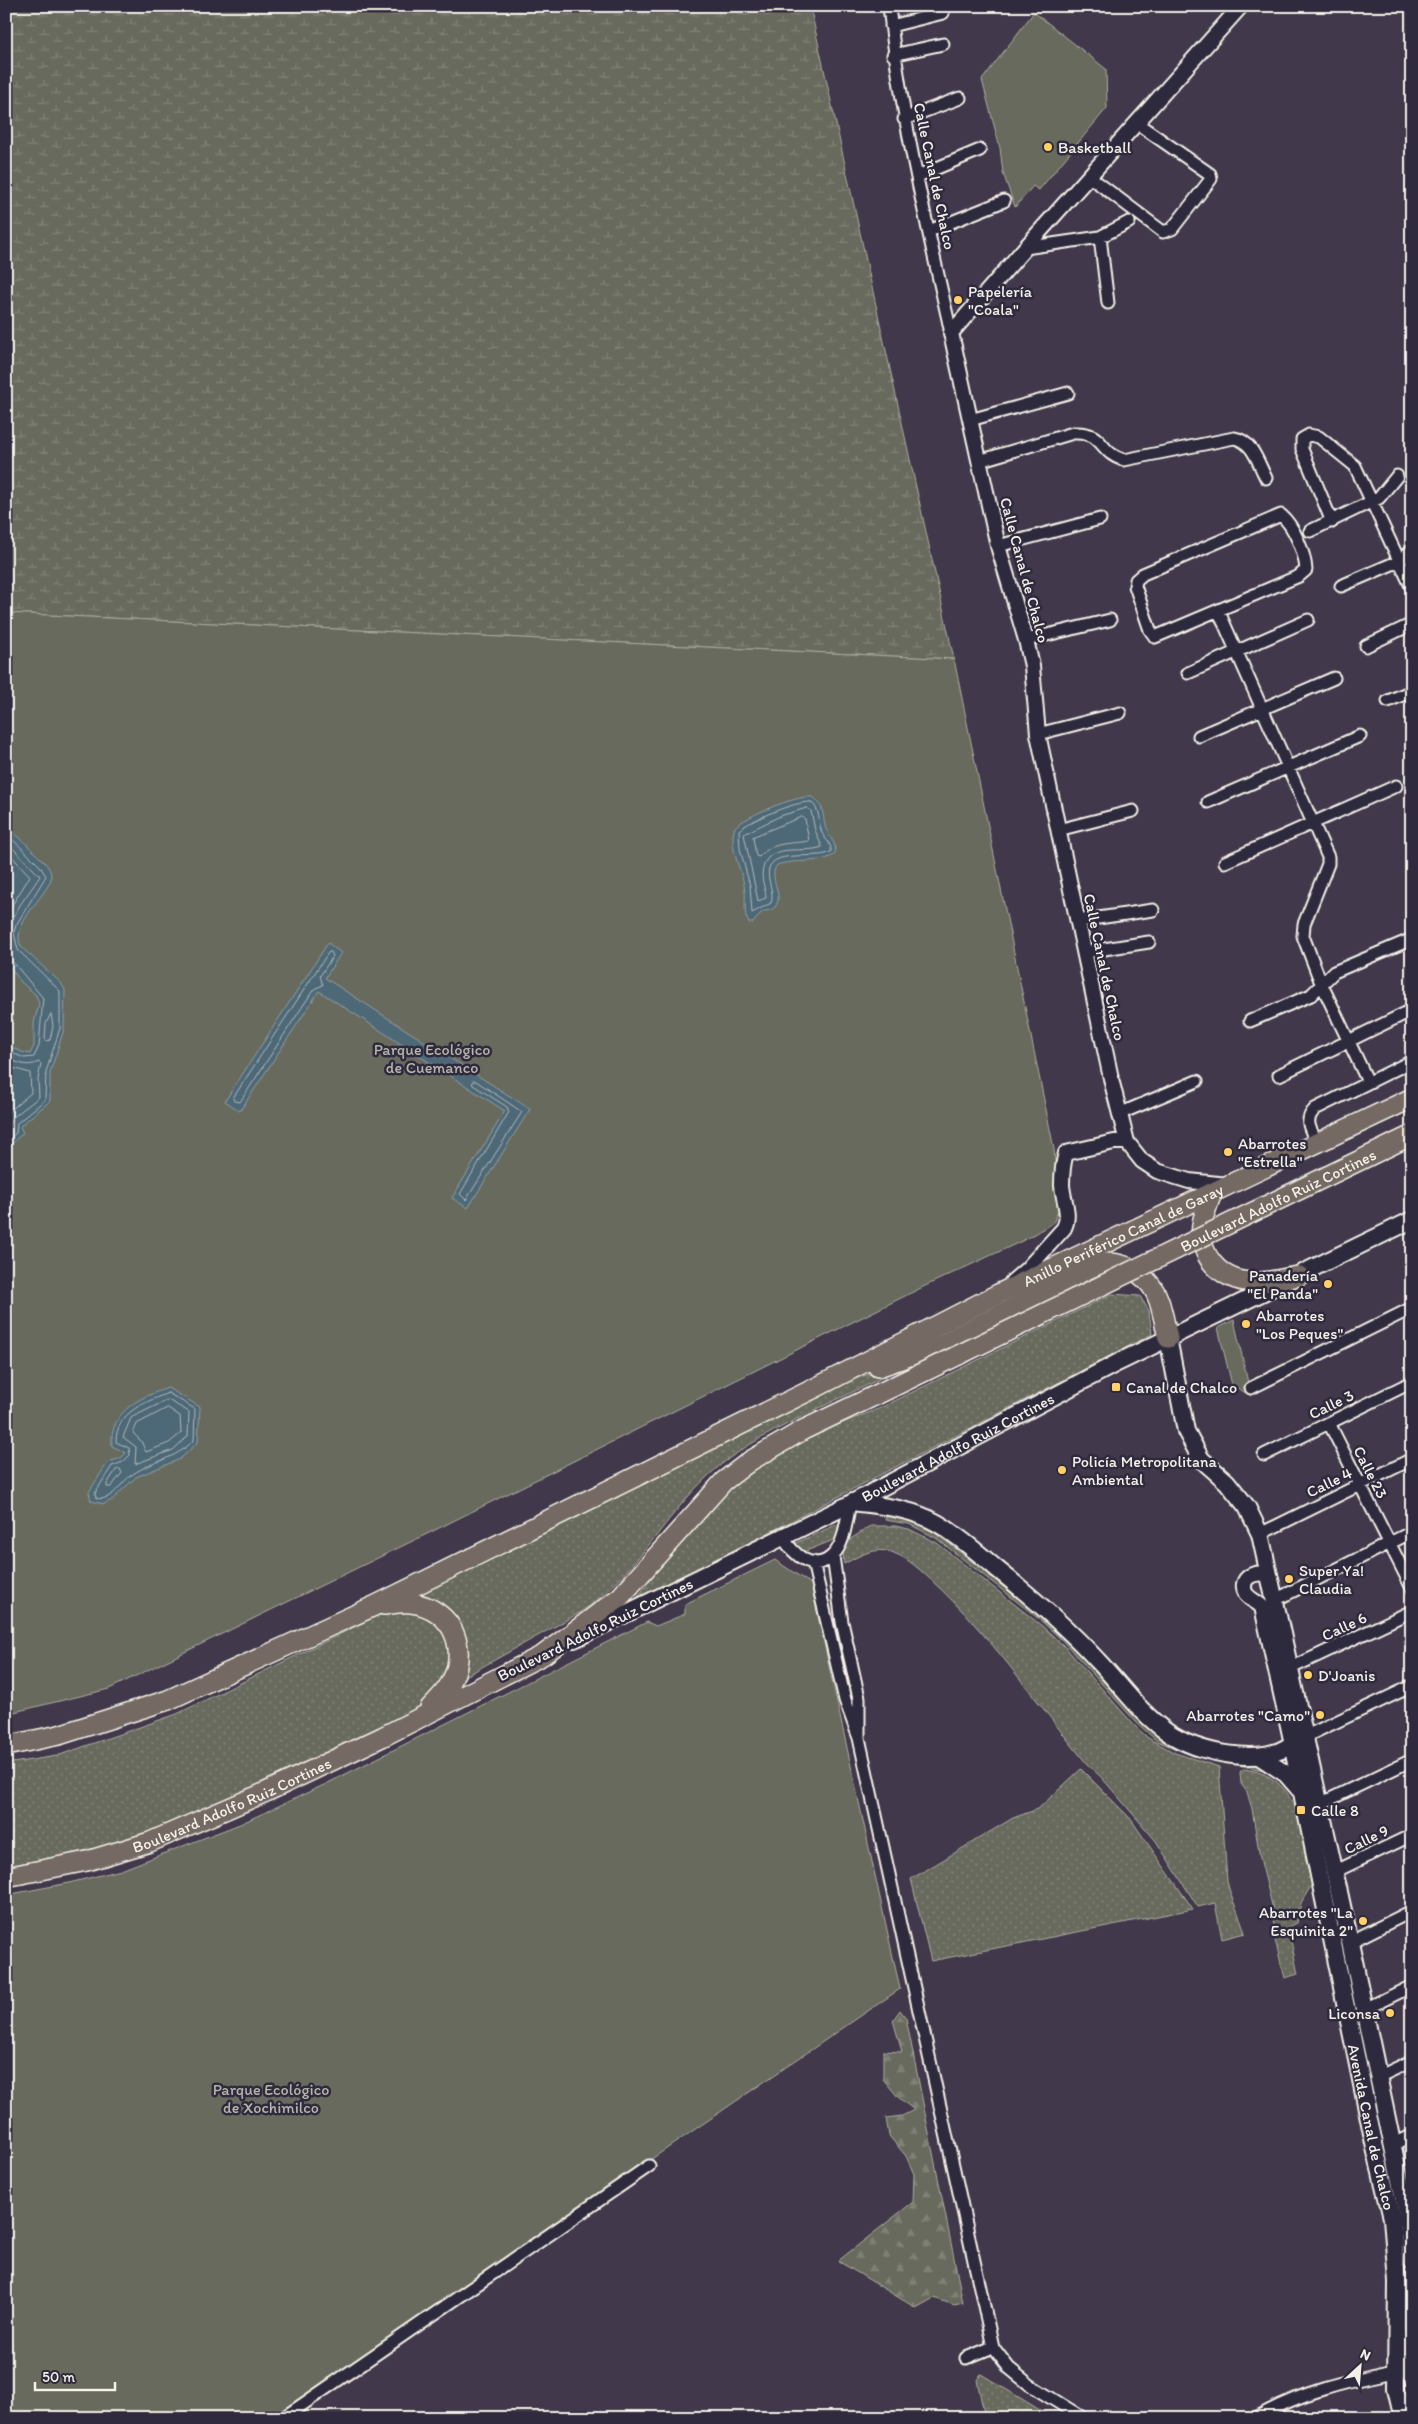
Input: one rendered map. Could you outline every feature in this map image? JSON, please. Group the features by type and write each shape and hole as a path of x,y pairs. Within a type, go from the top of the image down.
{"highway":[{"name":"Anillo Periférico Canal de Garay","path":"998,1294 1412,1098"},
{"name":"Boulevard Adolfo Ruiz Cortines","path":"6,1877 87,1861 150,1842 266,1792 423,1717 543,1655 620,1597 658,1558 700,1507 731,1476 750,1461 803,1430 1412,1135"},
{"path":"1220,1189 1203,1220 1204,1248 1210,1262 1222,1274 1237,1280 1254,1282 1299,1276"},
{"path":"815,1388 938,1346 1084,1271 1104,1263 1118,1264 1137,1272 1150,1284 1158,1300 1168,1338"},
{"path":"6,1746 59,1735 168,1700 374,1606 815,1388 998,1294"},
{"path":"374,1606 411,1603 428,1608 444,1617 453,1628 459,1648 457,1668 448,1687 423,1717"}],"main road":[{"path":"1168,1338 1412,1220"},
{"name":"Boulevard Adolfo Ruiz Cortines","path":"543,1655 654,1598 851,1503 1168,1338"},
{"name":"Avenida Canal de Chalco","path":"1168,1338 1186,1431 1201,1459 1228,1482 1247,1507 1260,1534 1270,1576 1289,1669 1298,1740 1301,1791 1392,2218 1407,2371"},
{"path":"851,1503 908,1511 949,1530 1069,1630 1154,1722 1168,1733 1208,1750 1254,1756 1274,1753 1298,1740"},
{"name":"Avenida Canal de Chalco","path":"1298,1740 1320,1804 1392,2145 1410,2213 1412,2261"},
{"path":"1254,1756 1286,1774 1301,1791"},
{"name":"Avenida Canal de Chalco","path":"1403,2418 1396,2388 1407,2371 1412,2333"}],"street":[{"name":"Calle Canal de Chalco","path":"889,6 894,55 904,118 998,546 1032,666 1038,734 1119,1114 1120,1142 1157,1172 1220,1189"},
{"path":"951,333 1024,248 1138,124 1241,6"},
{"path":"891,26 942,13"},
{"path":"894,55 943,44"},
{"path":"904,118 960,98"},
{"path":"1090,177 1163,232 1172,229 1212,179 1210,174 1138,124"},
{"path":"918,176 980,150"},
{"path":"929,231 1004,202"},
{"path":"1024,248 1100,237 1129,222"},
{"path":"1100,237 1108,303"},
{"path":"970,420 1068,393"},
{"path":"979,461 1073,433 1087,432 1098,438 1109,453 1124,460 1234,438 1243,439 1249,444 1266,478"},
{"path":"1332,522 1302,450 1302,439 1309,435 1319,438 1355,466 1412,588"},
{"path":"1310,531 1371,502 1386,492 1398,476"},
{"path":"1281,515 1287,520 1306,559 1306,570 1299,576 1219,612 1155,637 1150,630 1135,586 1136,580 1143,574 1281,515"},
{"path":"998,546 1100,518"},
{"path":"1341,586 1399,561 1412,550"},
{"path":"1219,612 1328,856 1328,864 1302,933 1321,983 1368,1082"},
{"path":"1026,640 1110,620"},
{"path":"1188,674 1308,620"},
{"path":"1366,646 1412,624"},
{"path":"1199,736 1334,678"},
{"path":"1388,700 1412,691"},
{"path":"1038,734 1120,714"},
{"path":"1208,802 1287,766 1360,736"},
{"path":"1225,862 1396,786"},
{"path":"1058,830 1133,811"},
{"path":"1078,921 1153,910"},
{"path":"1250,1021 1312,995 1321,983 1334,972 1412,939"},
{"path":"1086,952 1149,942"},
{"path":"1279,1075 1412,1010"},
{"path":"1317,1143 1307,1122 1309,1115 1315,1109 1412,1060"},
{"path":"1119,1114 1197,1081"},
{"path":"998,1294 1027,1269 1064,1228 1067,1222 1068,1214 1062,1186 1063,1162 1066,1153 1120,1142"},
{"path":"1251,1388 1412,1308"},
{"name":"Calle 3","path":"1264,1455 1412,1382"},
{"name":"Calle 23","path":"1328,1423 1412,1588"},
{"name":"Calle 4","path":"1260,1534 1412,1459"},
{"path":"851,1503 843,1536 833,1556 842,1622 859,1698 859,1738"},
{"path":"1275,1600 1412,1532"},
{"path":"783,1537 792,1551 813,1562 823,1561 833,1556"},
{"path":"813,1562 845,1700 859,1738 993,2347 1009,2368 1023,2380 1083,2418"},
{"name":"Avenida Canal de Chalco","path":"1270,1576 1261,1572 1251,1575 1246,1582 1245,1590 1249,1598 1262,1607 1298,1740"},
{"name":"Calle 6","path":"1289,1669 1412,1611"},
{"path":"828,1625 842,1622"},
{"path":"1298,1740 1412,1686"},
{"path":"1320,1804 1412,1760"},
{"name":"Calle 9","path":"1334,1872 1412,1834"},
{"path":"1350,1942 1412,1911"},
{"path":"1363,2010 1412,1986"},
{"path":"1378,2077 1412,2061"},
{"path":"1392,2145 1412,2135"},
{"path":"283,2418 649,2166"},
{"path":"966,2358 993,2347"},
{"path":"1256,2418 1300,2397 1334,2384 1407,2371"}],"green space":[{"path":"6,6 810,6 954,659 6,613"},
{"path":"1034,12 1106,69 1107,108 1039,190 1033,186 1015,207 1003,173 1000,148 982,80"},
{"name":"Parque Ecológico de Cuemanco","path":"6,613 954,659 1054,1149 1059,1209 1053,1223 1022,1241 925,1286 431,1532 109,1689 6,1714"},
{"path":"1112,1294 1140,1296 1149,1311 1152,1334 633,1603 687,1531 744,1473 802,1439 878,1409"},
{"path":"1234,1320 1251,1396 1232,1385 1218,1328"},
{"path":"918,1360 787,1424 733,1455 692,1492 632,1566 598,1599 579,1613 455,1682 449,1611 435,1599 418,1592 597,1507 850,1380"},
{"path":"886,1516 907,1520 934,1532 1044,1617 1069,1640 1130,1709 1168,1743 1204,1756 1264,1767 1272,1770 1283,1783 1272,1774 1263,1770 1193,1756 1157,1741 1136,1722 1062,1640 1039,1619 936,1538 909,1524 885,1520"},
{"path":"842,1522 836,1539 801,1553 794,1544"},
{"path":"871,1526 895,1526 909,1529 937,1543 1042,1626 1064,1646 1134,1725 1148,1738 1175,1753 1219,1767 1227,1881 1245,1933 1222,1939 1215,1903 1198,1907 1156,1841 1102,1778 1087,1764 973,1622 931,1580 899,1555 887,1551 868,1552 844,1564 843,1551 852,1538"},
{"name":"Parque Ecológico de Xochimilco","path":"775,1560 811,1584 900,1989 273,2418 6,2418 6,1895 69,1883 121,1870 240,1824 326,1784 647,1622 656,1626 685,1614 685,1604"},
{"path":"405,1610 437,1622 453,1641 455,1663 415,1712 141,1841 6,1873 6,1764 57,1756 177,1714 377,1616"},
{"path":"1081,1769 1130,1818 1193,1909 931,1961 911,1879 1013,1818 1038,1809"},
{"path":"1243,1769 1263,1774 1278,1783 1289,1796 1297,1811 1306,1847 1312,1884 1301,1903 1297,1923 1288,1927 1298,1974 1285,1978 1275,1940 1272,1905 1260,1858 1252,1809 1247,1792 1241,1784 1240,1772"},
{"path":"900,2010 906,2018 963,2303 954,2305 934,2298 916,2308 838,2261 913,2202 914,2174 906,2156 889,2136 886,2118 902,2116 914,2110 898,2097 883,2079 883,2051 902,2052 893,2020"},
{"path":"981,2374 1053,2418 985,2418 977,2380"}],"water":[{"path":"812,797 821,807 826,829 835,847 835,854 824,859 777,865 774,875 778,902 775,907 761,913 753,923 749,923 745,912 744,884 734,852 733,835 735,827 749,817 772,807 795,799"},
{"path":"6,828 14,833 45,863 51,875 46,889 21,927 19,937 21,947 61,983 65,990 64,1029 50,1073 50,1101 20,1126 23,1133 6,1149 6,1045 30,1054 34,1046 34,1023 39,1004 36,995 22,983 6,962"},
{"path":"328,943 341,953 325,978 530,1109 468,1208 452,1198 505,1111 319,991 240,1111 225,1101"},
{"path":"168,1388 200,1407 198,1442 180,1459 136,1477 112,1500 104,1504 91,1501 89,1492 108,1462 121,1458 126,1453 112,1446 112,1434 121,1415 137,1401"}],"place":[{"name":"Basketball","path":"1048,147"},
{"name":"Papelería \"Coala\"","path":"958,300"},
{"name":"Abarrotes \"Estrella\"","path":"1228,1152"},
{"name":"Panadería \"El Panda\"","path":"1328,1284"},
{"name":"Abarrotes \"Los Peques\"","path":"1246,1324"},
{"name":"Canal de Chalco","path":"1116,1387"},
{"name":"Policía Metropolitana Ambiental","path":"1062,1470"},
{"name":"Super Ya! Claudia","path":"1289,1579"},
{"name":"D'Joanis","path":"1308,1675"},
{"name":"Abarrotes \"Camo\"","path":"1320,1715"},
{"name":"Calle 8","path":"1301,1810"},
{"name":"Abarrotes \"La Esquinita 2\"","path":"1363,1921"},
{"name":"Liconsa","path":"1390,2013"}]}
